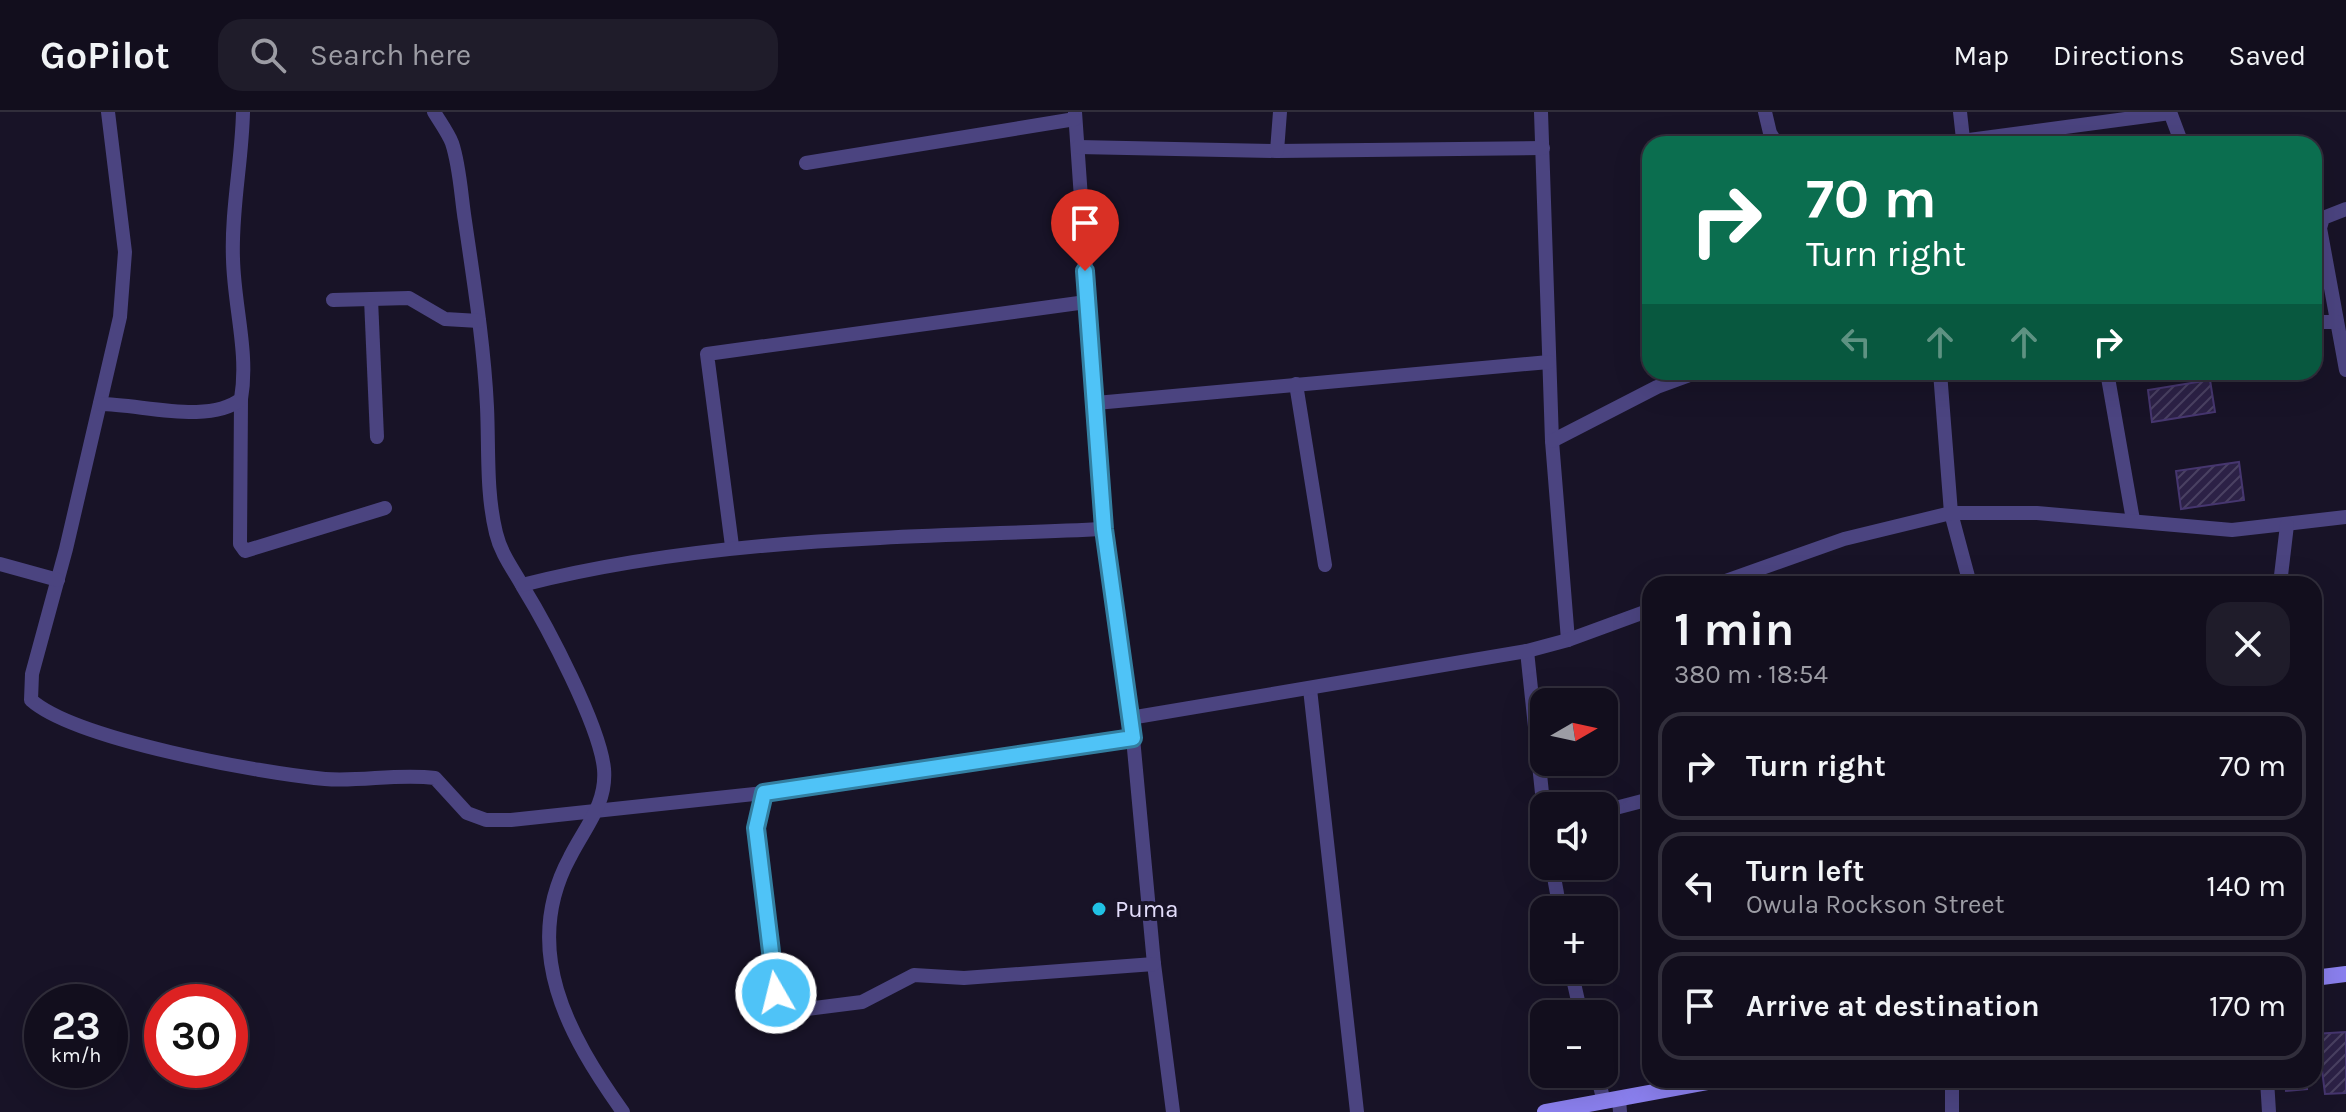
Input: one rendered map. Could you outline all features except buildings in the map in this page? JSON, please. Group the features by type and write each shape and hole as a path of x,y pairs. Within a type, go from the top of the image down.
{"main road":[{"path":"2322,977 2346,974"},
{"path":"1545,1112 1614,1104 1684,1088"}],"street":[{"path":"108,112 125,252 120,317 29,691 31,700 40,708 101,732 237,766 326,779 435,778 467,813 486,820 596,814 764,793 1133,738"},
{"path":"243,112 233,260 242,324 244,382 241,399 240,544 245,551 385,508"},
{"path":"434,112 452,143 479,321 487,408 489,500 497,537 509,567 554,644 593,730 604,766 604,789 596,814 556,883 548,927 549,965 563,1011 585,1054 623,1112"},
{"path":"1277,151 1280,112"},
{"path":"1541,112 1552,441 1568,640"},
{"path":"1765,112 1772,136"},
{"path":"1960,112 1963,136"},
{"path":"1986,136 2170,112 2179,136"},
{"path":"806,163 1075,115 1104,529 1133,738 1154,964 1173,1112"},
{"path":"1078,147 1277,151 1543,148"},
{"path":"2322,221 2346,209"},
{"path":"2322,234 2346,370"},
{"path":"333,300 409,298 445,319 479,321"},
{"path":"371,299 377,437"},
{"path":"732,546 707,354 1086,302"},
{"path":"2322,322 2337,322"},
{"path":"1096,403 1549,362"},
{"path":"1552,441 1676,380"},
{"path":"1941,380 1951,513 1968,576"},
{"path":"2108,380 2133,520"},
{"path":"1296,384 1325,565"},
{"path":"100,404 201,413 228,410 241,399"},
{"path":"1740,576 1844,539 1951,513 1979,511 2133,520 2232,530 2346,517"},
{"path":"2281,576 2287,525"},
{"path":"522,585 609,565 732,546 1104,529"},
{"path":"0,564 58,580"},
{"path":"1130,718 1527,651 1568,640 1642,613"},
{"path":"1527,651 1542,792"},
{"path":"1310,689 1357,1112"},
{"path":"764,793 756,828 769,942 776,993 780,1004 791,1011 862,1002 914,975 964,978 1154,964"},
{"path":"1618,807 1642,801"},
{"path":"1952,1088 1952,1112"},
{"path":"2268,1088 2269,1112"}],"place":[{"name":"Puma","path":"1099,909"}],"route":[{"path":"776,993 756,828 764,793 1133,738 1104,529 1085,271"}]}
